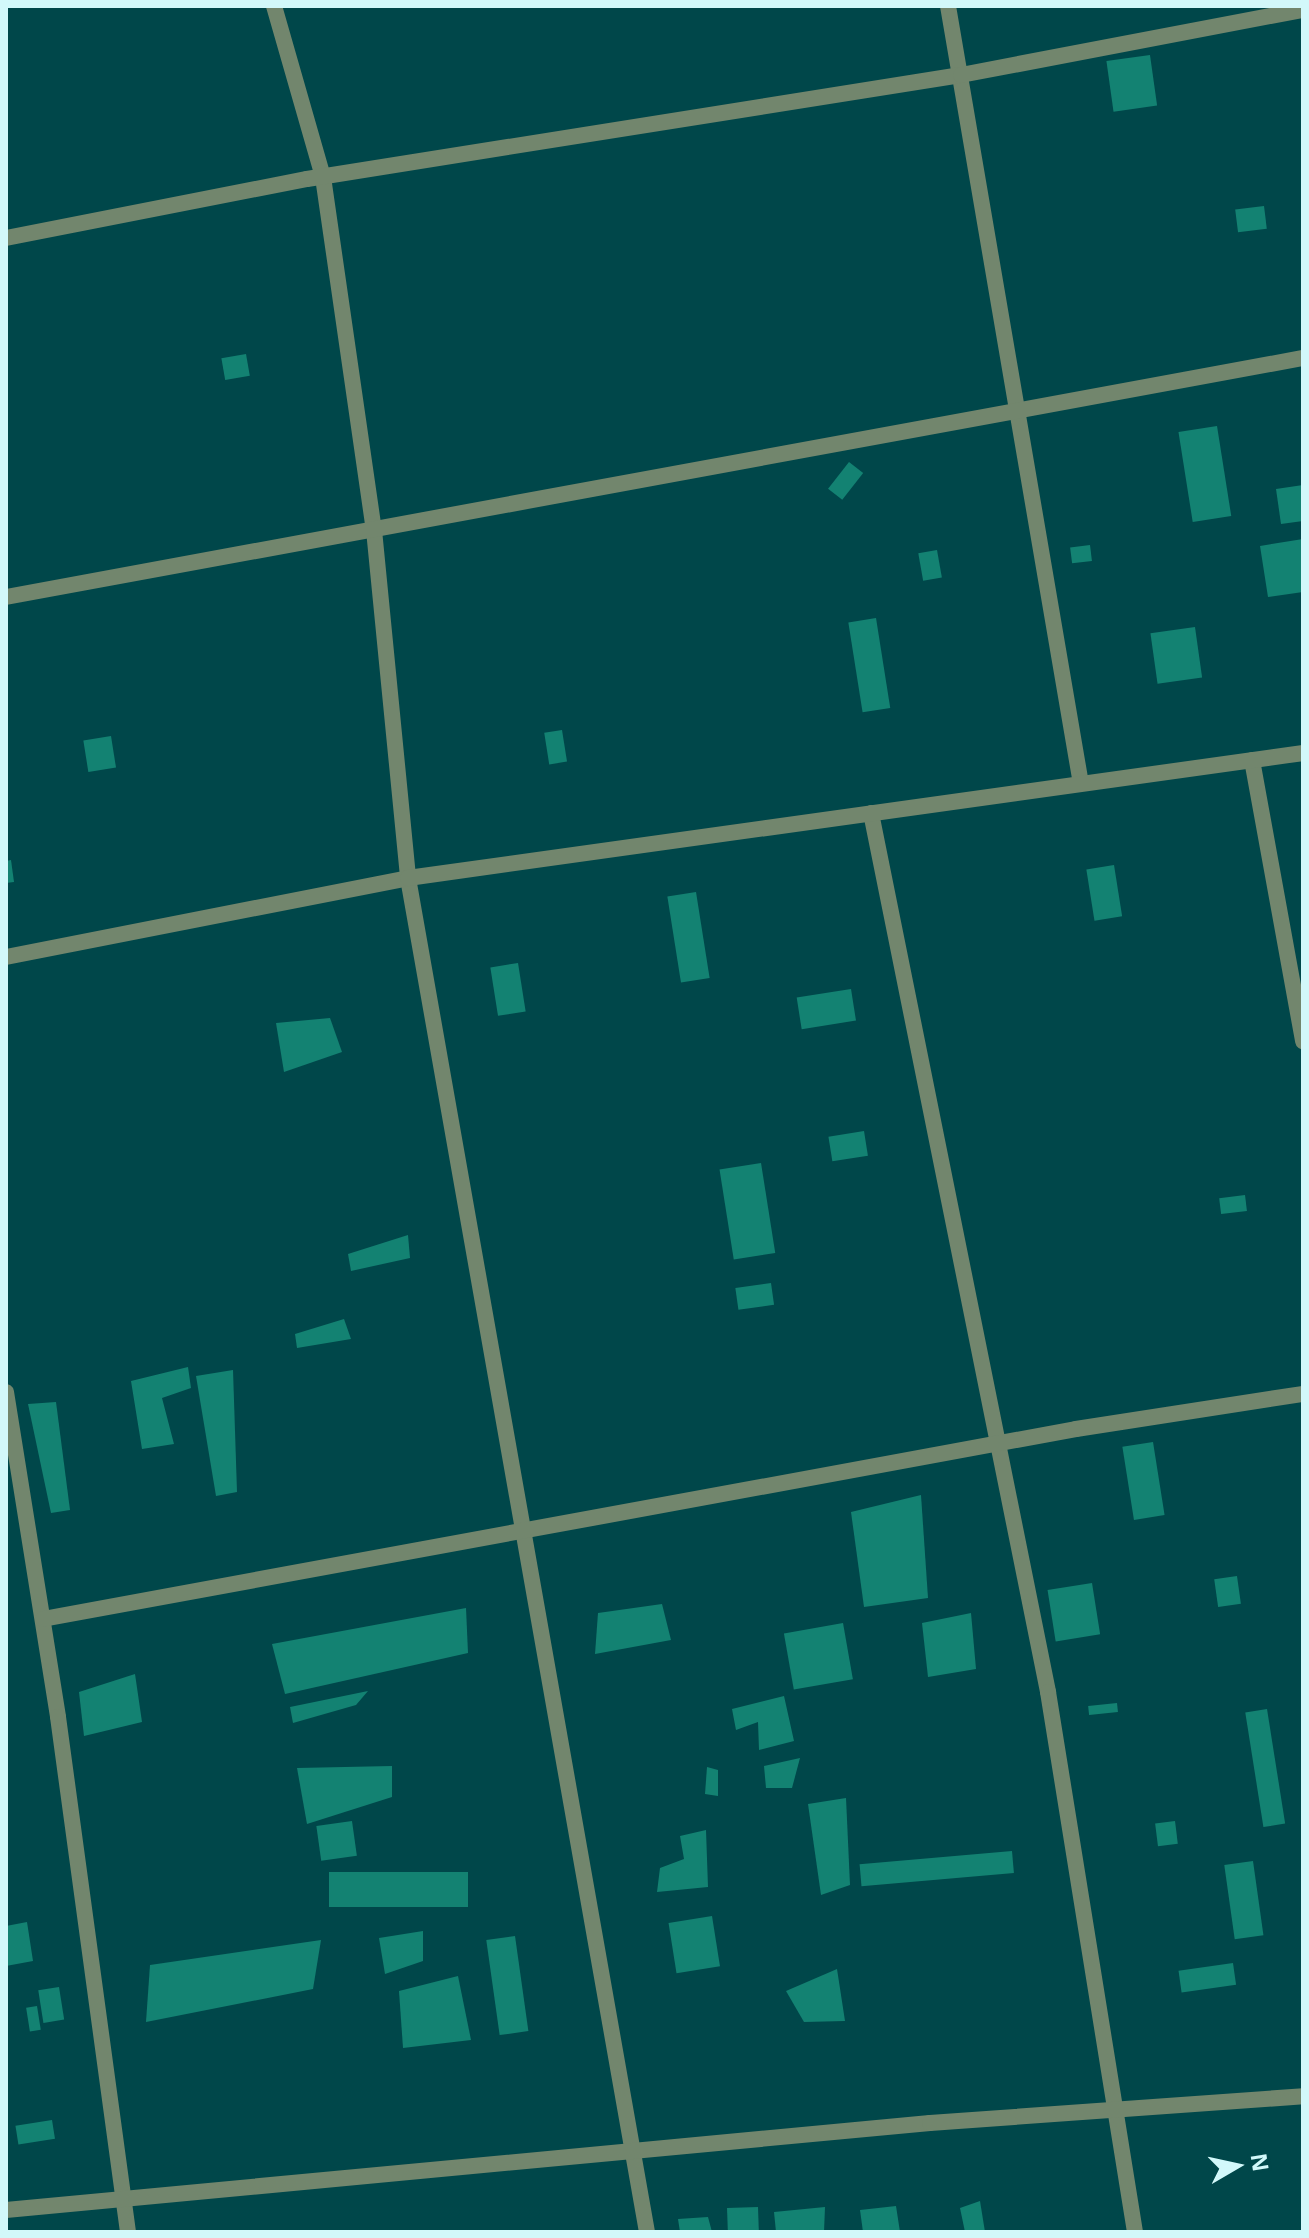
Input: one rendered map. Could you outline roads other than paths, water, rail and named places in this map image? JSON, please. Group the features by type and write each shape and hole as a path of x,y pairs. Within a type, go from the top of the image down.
{"street":[{"path":"274,6 323,177 374,530 408,878 636,2151 647,2232"},
{"path":"948,6 1081,784"},
{"path":"6,238 323,177 961,75 1303,10"},
{"path":"6,597 1018,413 1303,358"},
{"path":"6,957 408,878 1303,753"},
{"path":"1252,760 1303,1041"},
{"path":"871,813 1048,1692 1135,2232"},
{"path":"6,1392 43,1619 128,2232"},
{"path":"43,1619 998,1443 1303,1394"},
{"path":"6,2210 636,2151 1115,2109 1303,2096"}]}
